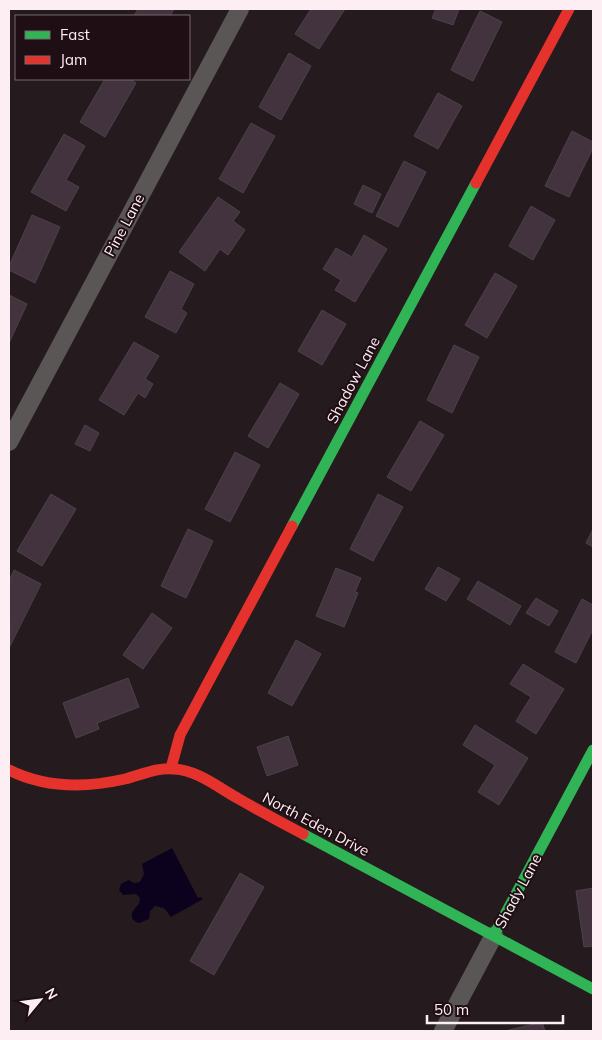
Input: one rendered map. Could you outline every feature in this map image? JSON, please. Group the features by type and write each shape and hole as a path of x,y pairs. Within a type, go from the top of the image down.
{"street":[{"name":"Pine Lane","path":"9,442 240,9"},
{"name":"Shadow Lane","path":"171,768 180,735 569,9"},
{"name":"Shady Lane","path":"443,1031 593,750"},
{"path":"9,770 18,776 34,782 51,784 119,780 171,768"},
{"name":"North Eden Drive","path":"171,768 183,770 203,779 593,989"}],"shaded area":[{"path":"172,848 198,898 201,897 203,899 171,917 164,908 155,906 150,911 149,919 139,923 133,919 132,914 139,904 140,898 136,894 123,895 119,890 121,884 129,880 134,883 140,882 144,874 142,864"}],"building":[{"path":"138,9 174,9 171,15 135,15"},
{"path":"311,9 345,9 319,49 295,34"},
{"path":"436,9 459,9 453,25 432,18"},
{"path":"480,11 502,22 473,81 451,70"},
{"path":"289,53 311,66 281,120 259,107"},
{"path":"104,80 131,80 136,83 105,137 80,122"},
{"path":"438,93 462,106 438,149 414,136"},
{"path":"251,123 275,136 243,193 219,179"},
{"path":"572,131 593,142 593,148 569,197 545,186"},
{"path":"64,134 85,146 66,180 79,187 66,211 31,192"},
{"path":"404,161 426,172 398,227 376,216"},
{"path":"363,185 381,194 372,213 354,204"},
{"path":"218,197 240,212 233,221 245,230 228,255 220,249 205,271 179,252"},
{"path":"531,206 555,220 533,260 509,246"},
{"path":"32,215 60,227 35,283 9,270 9,266"},
{"path":"364,235 387,249 355,302 335,290 341,280 323,269 336,248 352,257"},
{"path":"170,271 194,284 181,309 187,313 176,333 145,317"},
{"path":"495,273 517,286 487,338 465,325"},
{"path":"9,295 27,304 9,343"},
{"path":"322,310 346,324 322,365 298,351"},
{"path":"134,342 159,356 145,379 153,384 145,398 138,393 124,415 99,400"},
{"path":"454,345 479,357 452,413 427,400"},
{"path":"280,383 299,394 268,448 248,436"},
{"path":"420,421 444,435 411,491 387,477"},
{"path":"85,425 99,433 90,451 75,444"},
{"path":"235,452 260,465 230,522 205,509"},
{"path":"51,494 76,509 42,566 17,551"},
{"path":"378,494 403,507 373,561 350,549"},
{"path":"188,529 213,541 186,598 161,586"},
{"path":"593,529 593,547 586,543"},
{"path":"438,567 460,579 446,601 425,589"},
{"path":"336,568 361,578 355,592 358,593 344,627 316,616"},
{"path":"14,570 41,584 10,646 9,581"},
{"path":"478,581 521,606 510,625 467,599"},
{"path":"536,598 558,611 549,626 526,613"},
{"path":"582,599 593,605 593,629 576,663 555,652"},
{"path":"152,613 172,628 143,669 123,655"},
{"path":"296,640 321,654 292,706 268,693"},
{"path":"523,664 564,689 536,734 516,721 531,697 510,684"},
{"path":"128,678 139,707 97,723 99,729 76,738 63,703"},
{"path":"475,725 528,758 499,805 478,792 495,765 463,745"},
{"path":"288,736 298,765 267,776 257,747"},
{"path":"240,873 264,887 214,975 190,961"},
{"path":"593,888 593,946 584,947 576,891"},
{"path":"542,1022 545,1031 505,1031"}],"traffic: fast":[{"path":"292,526 476,183"},
{"path":"494,935 593,750"},
{"path":"303,834 593,989"}],"traffic: jam":[{"path":"476,183 569,9"},
{"path":"171,768 180,735 292,526"},
{"path":"9,770 37,780 66,785 110,782 161,769 183,770 208,780 303,834"}]}
